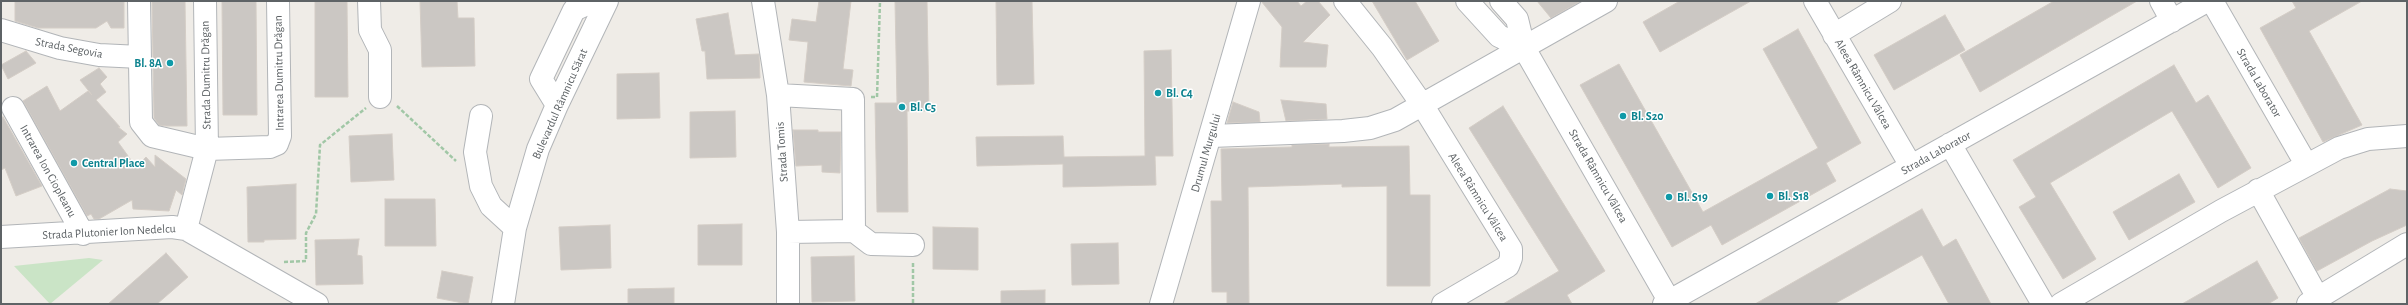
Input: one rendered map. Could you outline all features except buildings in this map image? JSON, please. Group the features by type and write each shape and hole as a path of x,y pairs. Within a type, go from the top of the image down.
{"street":[{"name":"Strada Dumitru Drăgan","path":"139,1 141,122 152,136 207,149"},
{"name":"Strada Dumitru Drăgan","path":"186,229 207,149 205,1"},
{"name":"Intrarea Dumitru Drăgan","path":"207,149 270,147 278,144 280,136 278,1"},
{"path":"369,1 370,30 380,50 380,97"},
{"path":"557,105 541,78 574,10 593,1"},
{"name":"Bulevardul Râmnicu Sărat","path":"503,304 515,228 538,149 557,105 607,1"},
{"name":"Strada Tomis","path":"763,1 778,94 788,232 788,304"},
{"name":"Drumul Murgului","path":"1161,304 1249,1"},
{"name":"Aleea Râmnicu Vâlcea","path":"1345,1 1382,47 1423,106 1510,249 1511,258 1508,266 1443,304"},
{"path":"1467,1 1499,36 1524,48"},
{"name":"Strada Râmnicu Vâlcea","path":"1501,1 1517,19 1524,48 1668,303"},
{"path":"1211,136 1343,131 1370,128 1395,120 1423,106 1606,1"},
{"name":"Aleea Râmnicu Vâlcea","path":"1814,1 1912,166"},
{"path":"1834,35 1890,1"},
{"path":"2161,1 2172,21"},
{"name":"Strada Laborator","path":"1668,303 2207,1"},
{"name":"Strada Laborator","path":"2212,1 2306,164"},
{"name":"Strada Segovia","path":"1,30 60,48 99,55 140,56"},
{"path":"778,94 853,99 854,231"},
{"name":"Intrarea Ion Ciopleanu","path":"13,108 83,234"},
{"path":"481,116 475,152 482,186 491,206 515,228"},
{"path":"2061,304 2258,190 2306,164 2354,142 2384,137 2407,136"},
{"path":"1950,144 2043,304"},
{"path":"2258,190 2313,301 2407,244"},
{"name":"Strada Plutonier Ion Nedelcu","path":"4,232 83,234 172,227 186,229 317,304"},
{"path":"788,232 854,231 871,244 913,245"}],"path":[{"path":"853,99 877,97 880,1"},
{"path":"277,282 282,263 306,261 306,233 316,214 320,145 380,97 401,108 460,165"},
{"path":"913,245 913,304"}],"green space":[{"path":"89,258 103,260 50,304 14,266"}],"place":[{"name":"Bl. 8A","path":"170,63"},
{"name":"Bl. C4","path":"1158,93"},
{"name":"Bl. C5","path":"902,107"},
{"name":"Bl. S20","path":"1623,116"},
{"name":"Central Place","path":"74,163"},
{"name":"Bl. S18","path":"1770,196"},
{"name":"Bl. S19","path":"1669,197"}]}
